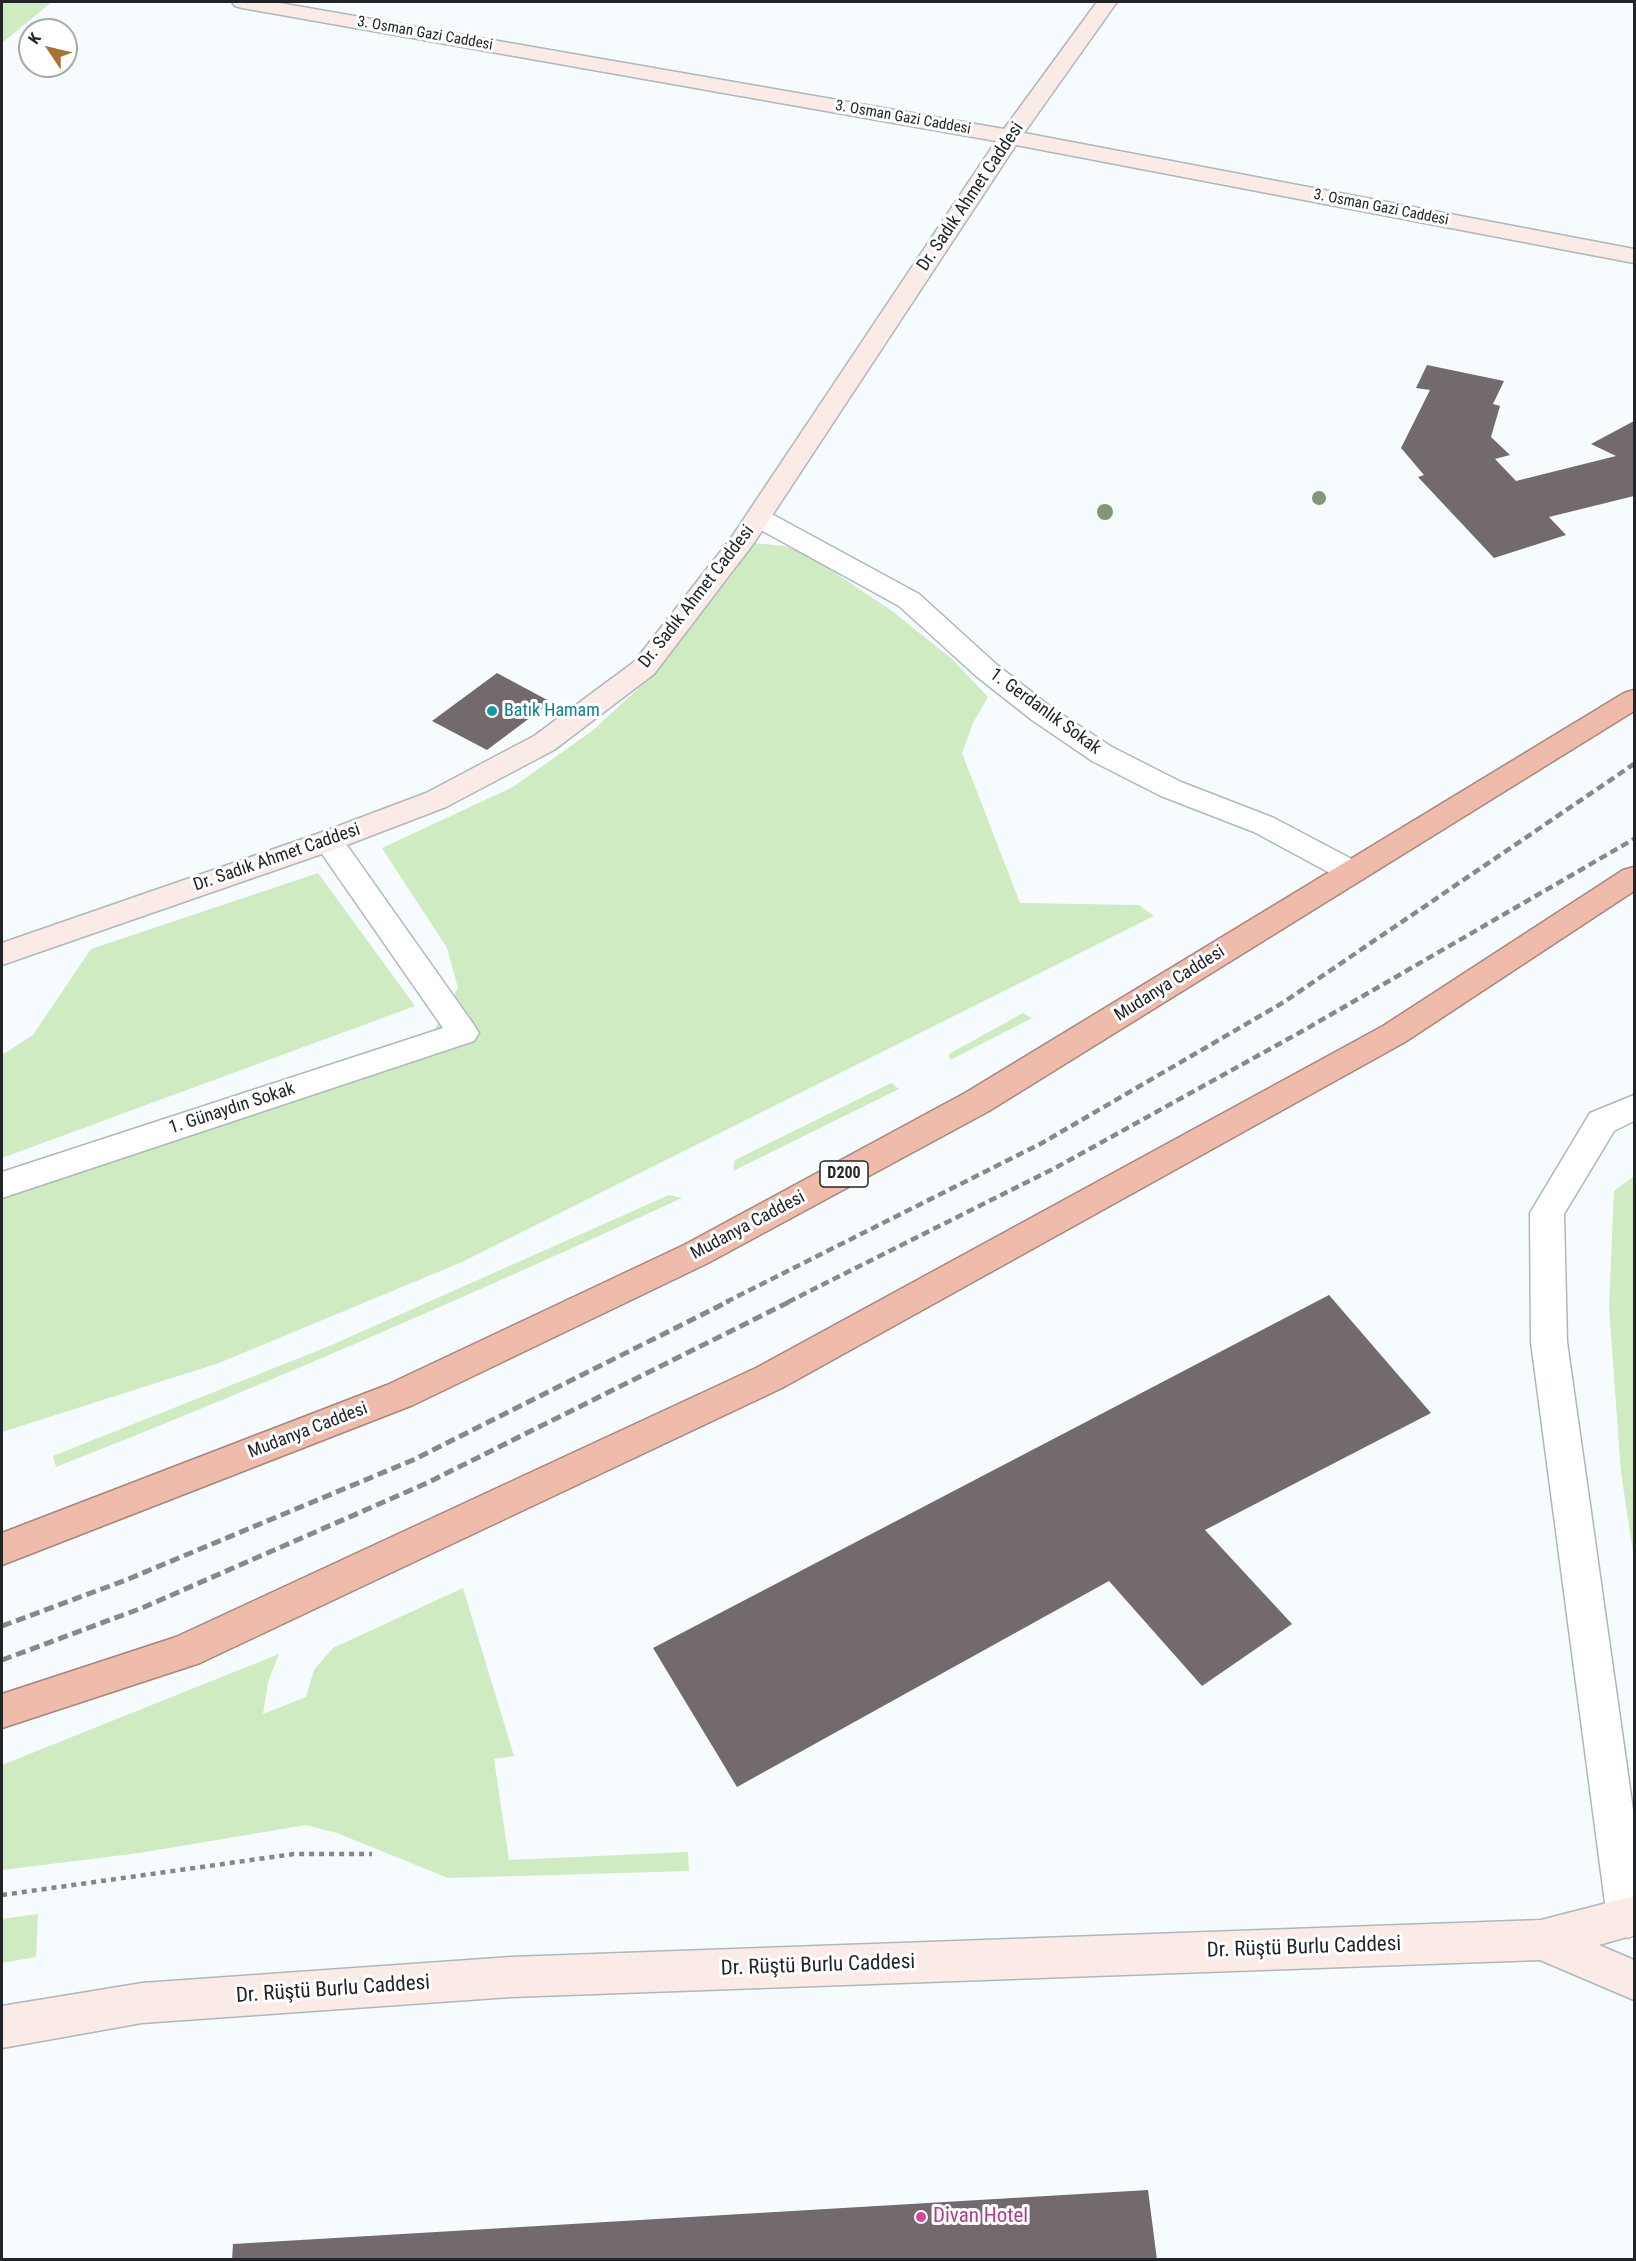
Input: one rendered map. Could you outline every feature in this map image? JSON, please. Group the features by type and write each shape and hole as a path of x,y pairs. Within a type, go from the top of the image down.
{"highway":[{"name":"Mudanya Caddesi","path":"2,1549 400,1395 696,1254 977,1102 1635,699"},
{"path":"2,1711 186,1651 769,1378 1394,1034 1635,877"}],"main road":[{"name":"3. Osman Gazi Caddesi","path":"242,2 1010,137 1635,256"},
{"name":"Dr. Sadık Ahmet Caddesi","path":"2,954 328,841 436,800 544,743 644,668 759,518 1010,137 1107,2"},
{"name":"Dr. Rüştü Burlu Caddesi","path":"2,2027 142,2003 511,1977 1541,1940 1631,1917"},
{"path":"1541,1940 1635,1980"}],"street":[{"name":"1. Gerdanlık Sokak","path":"759,518 909,600 995,677 1042,714 1102,754 1171,789 1264,825 1352,872"},
{"name":"1. Günaydın Sokak","path":"2,1185 463,1033 328,841"},
{"path":"1631,1917 1549,1342 1547,1213 1602,1122 1635,1107"}],"path":[{"path":"2,1895 294,1854 372,1854"}],"green space":[{"path":"2,2 52,2 32,18 18,18 18,30 2,43"},
{"path":"753,543 785,546 810,556 892,611 952,659 988,697 973,723 962,753 1020,903 1139,905 1154,916 462,1262 219,1363 2,1432 2,1197 419,1057 458,988 447,948 382,848 513,787 592,731 655,673 735,571"},
{"path":"318,873 415,1006 2,1158 2,1055 33,1035 91,949"},
{"path":"1023,1013 1032,1018 950,1060 949,1054"},
{"path":"891,1083 899,1089 733,1171 735,1160"},
{"path":"1634,1176 1634,1559 1621,1472 1609,1308 1614,1191"},
{"path":"669,1195 682,1198 371,1337 56,1467 53,1456 327,1347"},
{"path":"463,1588 514,1756 494,1759 509,1860 688,1852 689,1871 448,1878 337,1833 306,1825 139,1853 2,1870 2,1765 279,1654 268,1682 263,1714 306,1697 314,1670 333,1648"},
{"path":"38,1914 36,1957 2,1963 2,1919"}],"building":[{"path":"1427,365 1504,381 1493,404 1500,406 1491,437 1510,455 1495,459 1516,481 1616,456 1591,444 1634,421 1634,496 1549,517 1566,535 1494,558 1418,477 1424,475 1401,448 1430,390 1416,388"},
{"name":"Batık Hamam","path":"497,673 551,702 487,750 432,721"},
{"path":"1329,1295 1431,1413 1205,1530 1292,1624 1202,1686 1109,1581 737,1787 653,1648"},
{"name":"Divan Hotel","path":"1148,2190 1157,2260 232,2260 233,2244"}],"railway":[{"path":"726,1302 1042,1143 1284,1002 1634,764"},
{"path":"788,1302 1057,1167 1306,1029 1634,839"},
{"path":"2,1626 126,1580 413,1460 729,1301"},
{"path":"2,1660 142,1608 427,1483 791,1301"}],"place":[{"name":"Batık Hamam","path":"492,711"},
{"name":"Divan Hotel","path":"921,2217"}]}
